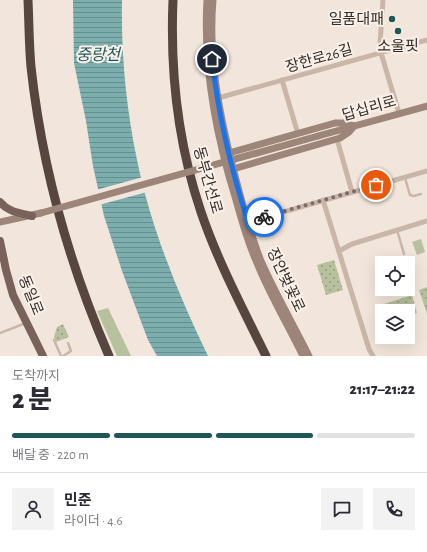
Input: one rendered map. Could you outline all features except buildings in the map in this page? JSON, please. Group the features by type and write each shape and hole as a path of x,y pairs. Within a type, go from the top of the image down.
{"highway":[{"path":"28,0 31,66 40,127 53,193 59,219 78,279 109,356"},
{"name":"동부간선로","path":"173,0 172,40 177,107 186,160 193,187 216,251 266,356"}],"main road":[{"path":"0,202 8,210 32,216"},
{"name":"동일로","path":"0,241 6,270 12,288 43,356"}],"street":[{"name":"장안벚꽃로","path":"207,0 206,47 210,87 223,155 258,265 303,356"},
{"name":"장안벚꽃로","path":"213,0 212,43 214,76 229,153 245,223 262,262 309,356"},
{"path":"383,0 380,44 381,53 399,113"},
{"name":"장한로26길","path":"218,98 427,40"},
{"path":"282,80 298,134"},
{"name":"답십리로","path":"32,216 427,106"},
{"path":"229,153 337,123 344,123 354,126 348,133 337,139 233,169"},
{"name":"답십리로","path":"337,139 352,192"},
{"path":"245,223 427,171"},
{"path":"323,200 369,349 373,356"},
{"path":"0,222 32,216"},
{"path":"339,250 352,244 427,221"}],"lane":[{"path":"404,177 410,195 414,196 422,194"},
{"path":"397,230 404,254"},
{"path":"0,333 27,323"},
{"path":"54,340 62,356 71,351 68,343"}],"green space":[{"path":"421,239 425,252 417,255 412,242"},
{"path":"334,260 343,290 326,295 317,265"},
{"path":"427,287 427,314 419,290"},
{"path":"412,296 414,304 384,304"},
{"path":"108,308 131,356 117,356 97,311"},
{"path":"63,324 69,337 56,342 54,337 57,327"}],"water":[{"name":"중랑천","path":"73,0 122,0 123,60 127,100 133,140 143,185 166,260 186,309 208,356 157,356 148,340 122,271 104,216 74,63"}],"pier":[{"path":"143,177 147,192 99,205 96,190"}],"way so far":[{"path":"264,217 376,185"}],"place":[{"name":"일품대패","path":"392,19"},
{"name":"소울핏","path":"398,31"}],"route":[{"path":"212,59 227,145 248,222 264,217"}]}
